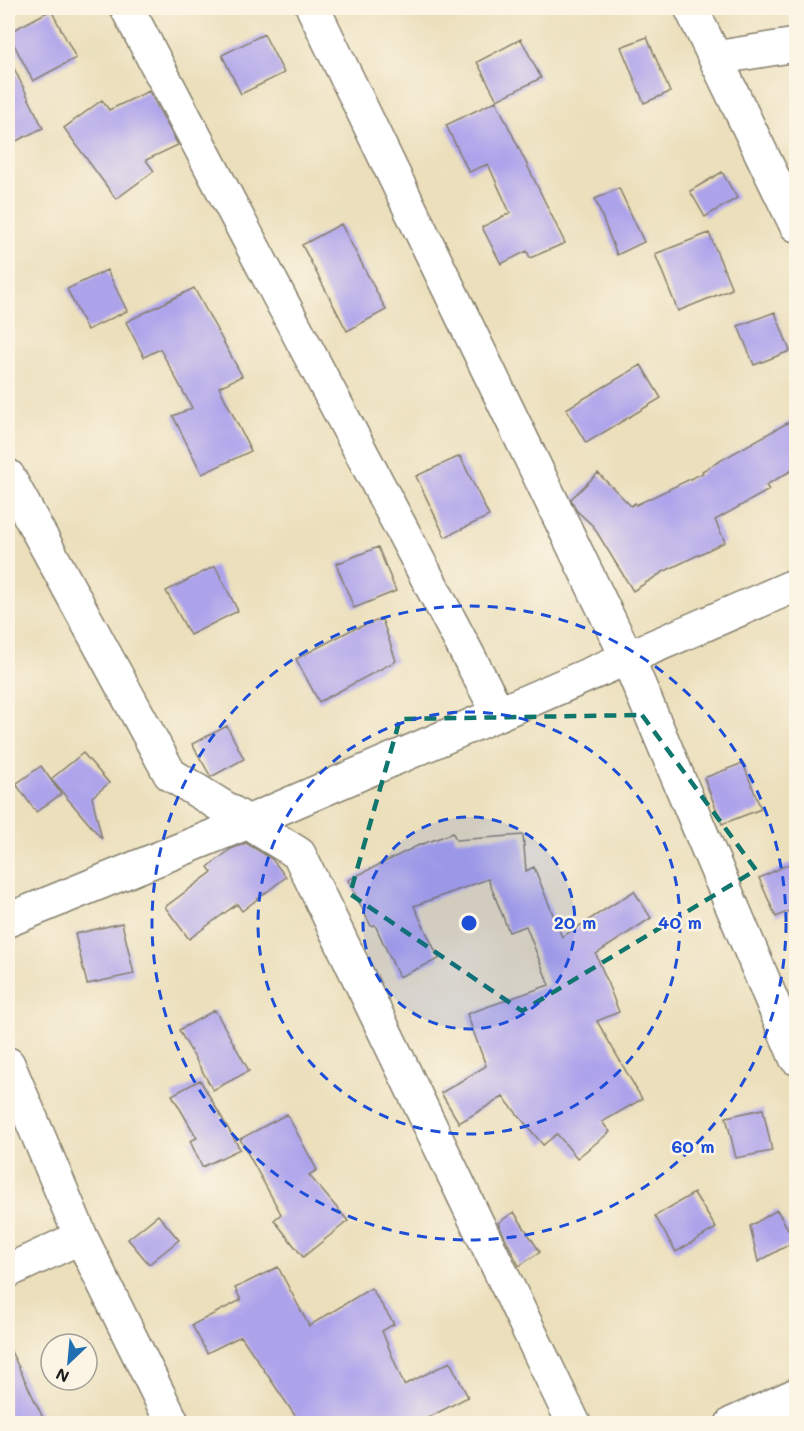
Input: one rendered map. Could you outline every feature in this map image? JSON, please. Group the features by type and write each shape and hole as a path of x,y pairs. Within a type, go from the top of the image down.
{"street":[{"path":"127,8 499,714"},
{"path":"314,8 628,658 796,1058"},
{"path":"691,8 796,225"},
{"path":"715,58 796,45"},
{"path":"8,476 18,517 170,774 299,854 574,1424"},
{"path":"8,920 248,822 796,585"},
{"path":"8,1064 81,1237 173,1424"},
{"path":"8,1271 81,1237"},
{"path":"732,1424 796,1395"}],"highlighted area":[{"path":"642,715 756,870 522,1011 350,894 400,719"}],"building":[{"path":"51,10 76,58 33,81 8,33"},
{"path":"264,34 284,73 241,94 222,55"},
{"path":"647,37 670,92 644,103 621,47"},
{"path":"521,39 541,78 497,100 477,62"},
{"path":"8,56 43,128 8,145"},
{"path":"149,91 178,145 146,160 154,171 116,199 64,128 102,100 109,110"},
{"path":"496,101 565,243 530,258 527,251 501,264 482,227 510,213 488,164 469,172 446,125"},
{"path":"722,172 737,198 705,217 690,191"},
{"path":"619,188 644,242 617,255 595,199"},
{"path":"341,224 386,310 347,331 302,245"},
{"path":"709,233 732,289 678,311 655,254"},
{"path":"107,270 127,311 87,330 67,289"},
{"path":"194,288 242,376 219,387 251,451 202,474 173,416 192,408 160,349 144,357 126,322"},
{"path":"775,312 790,351 754,365 738,326"},
{"path":"641,365 661,398 586,443 566,409"},
{"path":"796,418 796,468 766,485 769,490 715,520 725,542 663,572 633,591 593,526 576,510 571,499 598,473 631,506 635,503 636,505 703,473 702,471"},
{"path":"460,456 489,516 445,537 416,476"},
{"path":"378,547 396,591 354,608 336,564"},
{"path":"215,566 238,611 190,635 166,591"},
{"path":"382,619 396,661 319,702 296,659 351,630"},
{"path":"227,726 244,759 211,777 192,744"},
{"path":"83,753 109,783 92,797 102,839 51,779"},
{"path":"743,763 761,809 722,824 704,778"},
{"path":"41,766 61,794 36,812 16,784"},
{"path":"453,833 456,840 523,835 526,871 534,867 562,937 634,891 651,918 596,954 619,1012 597,1021 642,1099 602,1122 610,1132 577,1158 557,1134 543,1145 503,1097 459,1123 441,1093 486,1066 467,1014 549,985 526,926 509,932 488,879 414,906 439,959 399,977 375,925 371,926 348,880 417,846"},
{"path":"246,843 272,859 286,877 242,911 237,904 189,939 165,907 212,872 208,867 231,849"},
{"path":"796,861 796,908 776,917 759,878"},
{"path":"122,923 134,974 87,984 75,934"},
{"path":"215,1010 249,1071 213,1090 179,1030"},
{"path":"200,1080 240,1149 202,1167 190,1141 197,1138 172,1095"},
{"path":"763,1109 772,1151 736,1158 726,1117"},
{"path":"287,1114 317,1170 309,1175 348,1221 303,1257 274,1220 281,1214 240,1139"},
{"path":"694,1193 716,1228 676,1252 655,1216"},
{"path":"777,1210 795,1241 758,1262 750,1226"},
{"path":"514,1212 540,1252 519,1266 498,1223"},
{"path":"158,1215 179,1240 149,1264 128,1239"},
{"path":"278,1267 309,1326 371,1288 394,1324 382,1331 404,1385 450,1362 468,1397 416,1424 300,1423 241,1336 207,1353 192,1325 241,1300 235,1288"},
{"path":"8,1345 46,1424 8,1424"}]}
